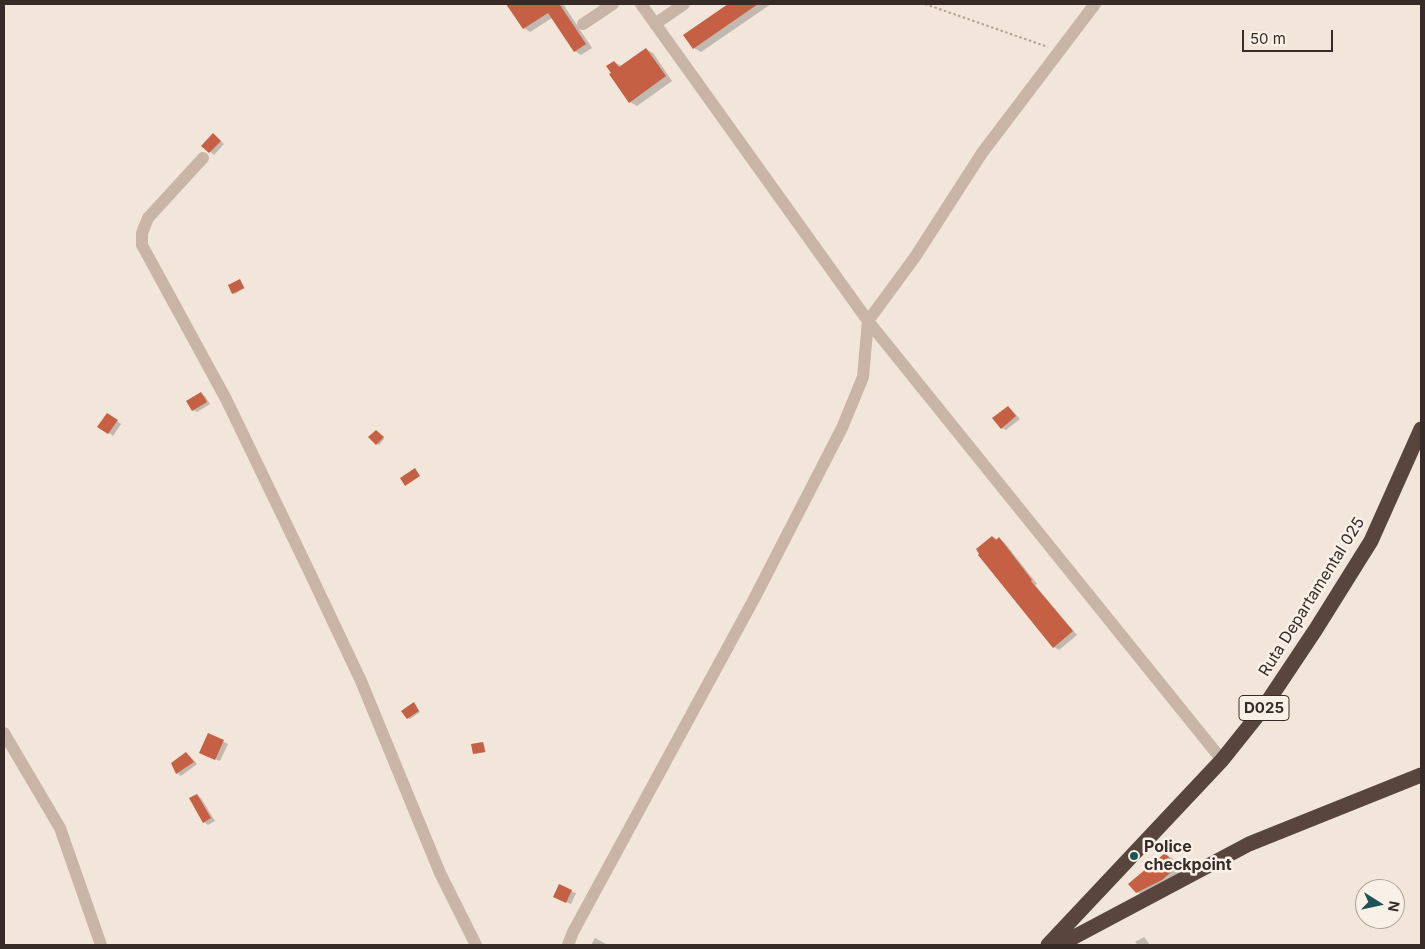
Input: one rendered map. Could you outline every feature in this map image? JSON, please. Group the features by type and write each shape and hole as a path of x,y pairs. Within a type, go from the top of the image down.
{"highway":[{"name":"Ruta Departamental 025","path":"1048,945 1222,760 1262,710 1366,549 1421,429"},
{"path":"1059,945 1250,844 1421,776"}],"street":[{"path":"583,24 613,4"},
{"path":"641,4 868,321 1222,760"},
{"path":"655,24 684,4"},
{"path":"568,945 573,932 754,599 838,437 863,377 868,321 915,257 982,153 1095,4"},
{"path":"203,158 148,218 142,233 142,245 226,399 361,681 440,873 476,945"},
{"path":"4,733 60,828 101,945"}],"path":[{"path":"925,4 1059,51"}],"building":[{"path":"506,4 562,4 560,5 586,44 574,52 548,13 523,29"},
{"path":"728,4 758,4 693,49 683,35"},
{"path":"646,48 666,76 629,103 609,74 611,73 606,66 614,61 619,67"},
{"path":"213,133 221,141 209,153 201,146"},
{"path":"240,279 244,288 232,294 228,285"},
{"path":"201,392 207,402 192,411 186,401"},
{"path":"1008,406 1016,416 1001,429 992,418"},
{"path":"107,413 118,420 108,434 97,427"},
{"path":"376,430 384,437 376,445 368,437"},
{"path":"415,468 420,476 405,486 400,478"},
{"path":"992,536 996,540 999,537 1031,581 1073,631 1053,648 978,555 976,549"},
{"path":"414,702 419,711 407,719 401,711"},
{"path":"208,733 224,740 215,760 199,753"},
{"path":"483,742 485,752 473,754 471,744"},
{"path":"186,752 194,762 176,774 171,763"},
{"path":"197,794 211,818 203,823 189,798"},
{"path":"1165,853 1177,867 1162,880 1136,893 1128,884"},
{"path":"559,884 572,890 566,903 553,897"}],"place":[{"name":"Police checkpoint","path":"1134,856"}]}
